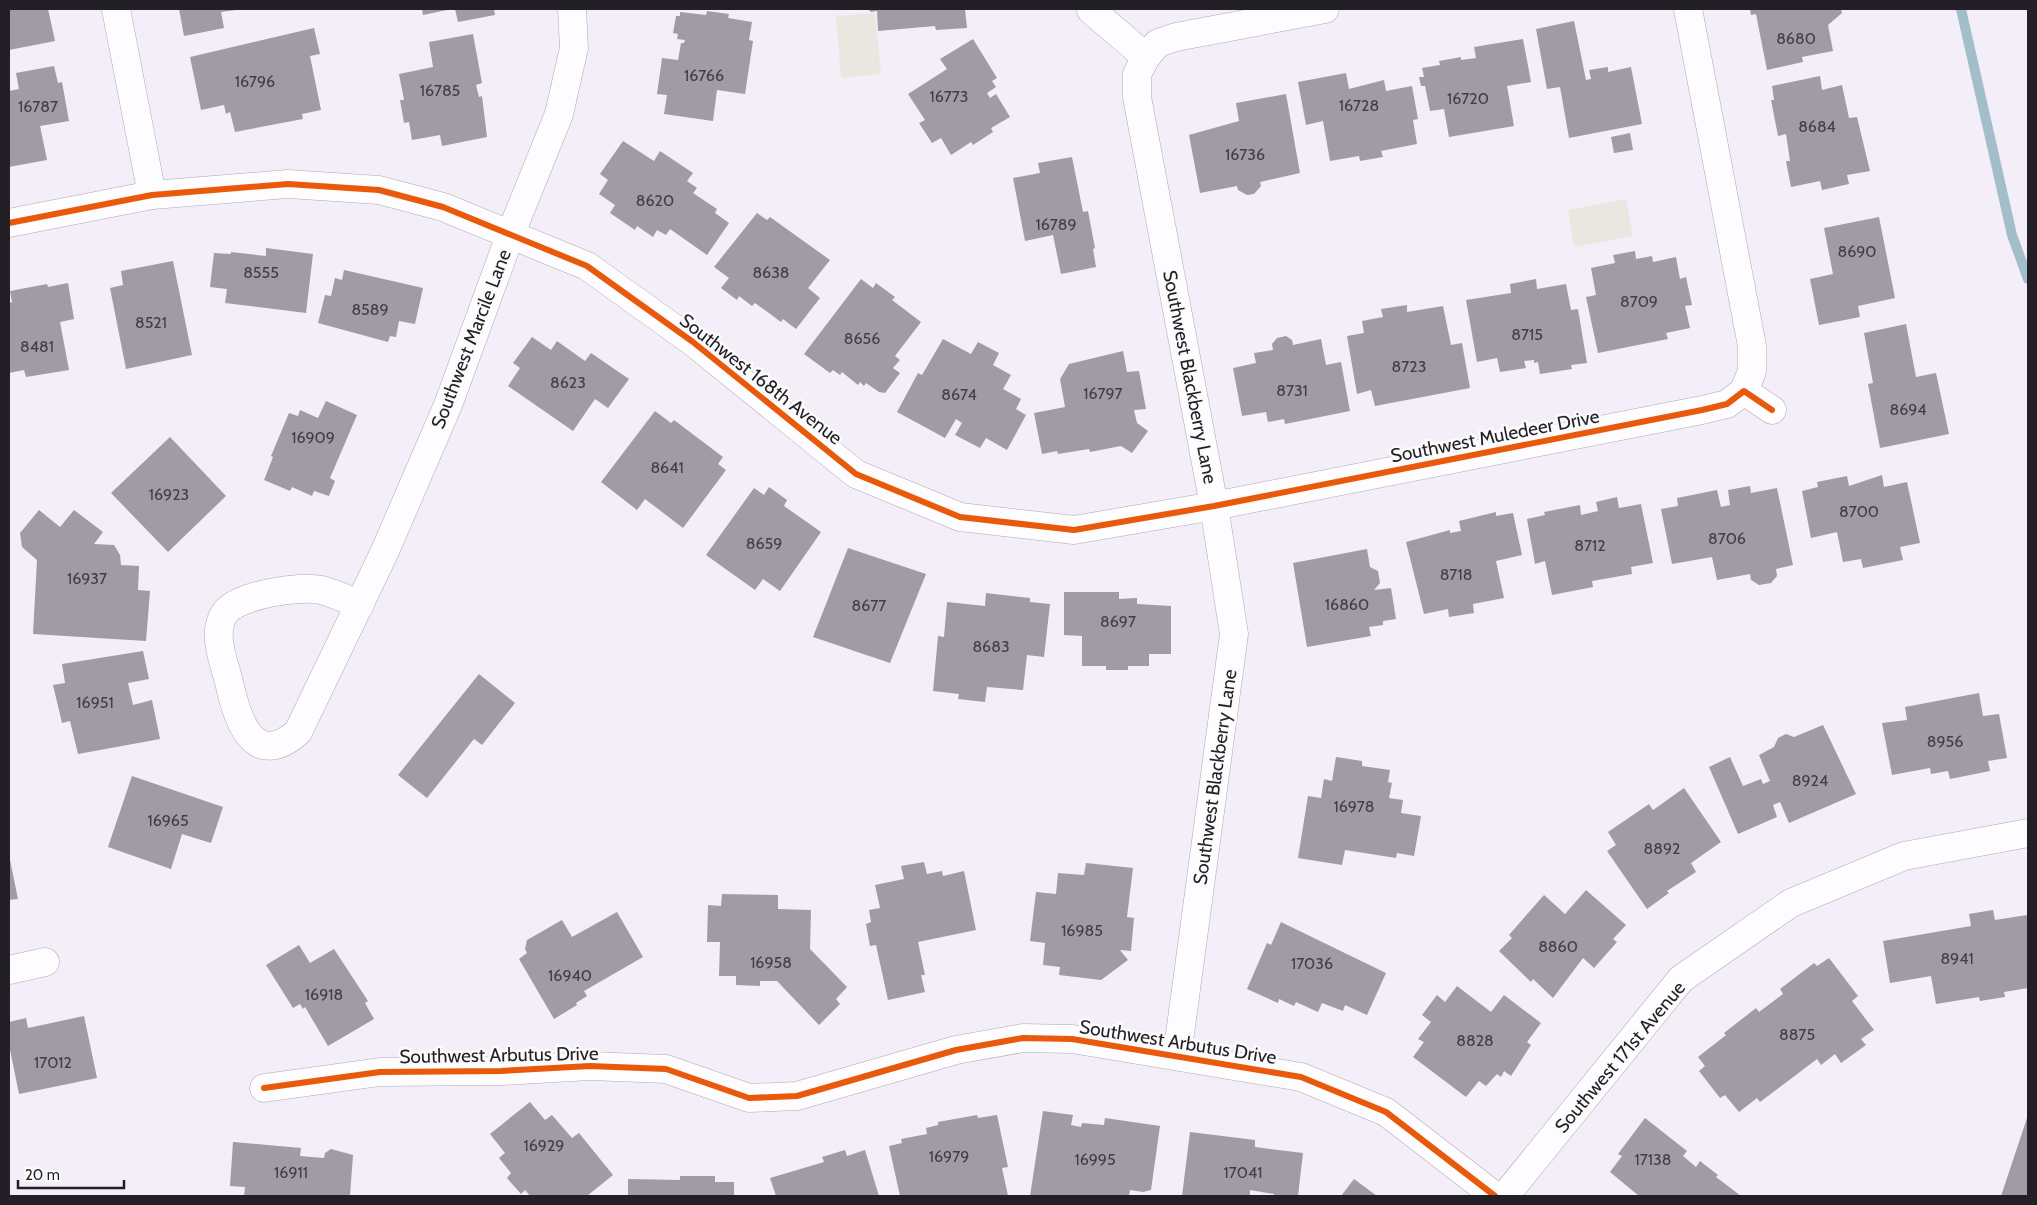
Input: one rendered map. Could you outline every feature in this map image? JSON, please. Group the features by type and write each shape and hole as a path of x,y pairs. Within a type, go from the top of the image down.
{"street":[{"path":"116,9 152,195"},
{"name":"Southwest Marcile Lane","path":"360,605 323,590 298,588 238,601 225,612 219,625 219,643 236,712 243,728 251,738 263,744 274,746 286,742 298,732 360,605 448,406 511,233 559,114 574,48 572,9"},
{"name":"Southwest Blackberry Lane","path":"1178,1056 1234,634 1214,506 1137,97 1138,74 1146,57 1158,43 1176,37 1325,9"},
{"path":"1688,9 1752,346 1752,371 1744,391 1772,410"},
{"path":"1091,10 1146,57"},
{"name":"Southwest 168th Avenue","path":"9,223 152,195 288,184 379,190 443,207 511,233 587,266 693,342 856,474 960,517 1074,530 1214,506"},
{"name":"Southwest Muledeer Drive","path":"1214,506 1702,410 1727,404 1744,391"},
{"name":"Southwest 171st Avenue","path":"1505,1196 1681,979 1791,903 1904,856 2028,833"},
{"path":"9,970 45,962"},
{"name":"Southwest Arbutus Drive","path":"264,1088 380,1072 501,1071 590,1066 666,1069 749,1098 797,1096 956,1050 1023,1038 1072,1039 1301,1077 1386,1112 1495,1196"}],"shaded area":[{"path":"875,13 881,74 841,78 836,16"},
{"path":"1626,199 1633,236 1574,247 1568,210"}],"building":[{"path":"9,9 48,9 55,41 9,50"},
{"path":"179,9 236,10 221,12 224,28 184,36"},
{"path":"422,9 447,9 447,10 423,15"},
{"path":"455,9 494,9 495,15 458,22"},
{"path":"868,9 965,9 967,28 936,30 935,26 878,31 877,11 871,12"},
{"path":"1750,9 1841,9 1842,13 1828,25 1833,51 1802,57 1803,62 1767,70 1756,14 1751,15"},
{"path":"707,11 729,14 728,18 752,22 749,40 753,41 745,94 717,90 713,121 664,114 667,95 657,94 662,58 678,60 681,43 684,43 685,40 677,39 678,34 673,33 676,16 680,16 680,12 706,15"},
{"path":"1574,21 1586,80 1591,79 1589,70 1608,67 1608,72 1631,67 1642,124 1569,138 1560,87 1547,89 1536,29"},
{"path":"314,28 320,54 310,56 321,110 302,114 303,119 235,132 230,112 226,114 224,105 201,110 190,57"},
{"path":"473,34 482,83 476,85 479,97 482,96 487,137 442,146 440,135 412,140 409,122 404,123 400,100 404,100 399,74 433,67 429,42"},
{"path":"973,39 997,78 992,81 996,87 987,93 990,98 996,94 1010,117 991,128 993,132 973,145 971,142 951,155 941,138 932,143 919,123 925,120 908,94 947,69 940,59"},
{"path":"1523,39 1531,82 1507,86 1514,126 1449,137 1444,109 1430,111 1425,86 1421,86 1419,77 1424,77 1422,68 1440,65 1439,61 1461,57 1461,60 1476,58 1474,47"},
{"path":"54,66 58,83 62,82 69,121 40,126 47,160 9,167 9,91 19,89 16,73"},
{"path":"1346,73 1349,89 1384,80 1386,91 1412,86 1418,119 1413,120 1417,144 1381,151 1383,157 1360,161 1359,156 1330,161 1323,121 1306,125 1298,82"},
{"path":"1820,76 1822,90 1842,85 1849,118 1857,117 1870,171 1847,175 1849,184 1822,190 1820,181 1791,187 1786,161 1790,161 1786,134 1778,136 1771,100 1774,100 1772,86"},
{"path":"1286,94 1300,173 1260,182 1261,186 1254,194 1247,195 1238,190 1237,186 1200,193 1189,135 1239,121 1236,103"},
{"path":"1630,133 1633,150 1614,153 1611,137"},
{"path":"623,141 654,161 660,151 693,173 687,181 697,188 693,193 717,209 715,213 729,223 707,255 670,229 666,235 657,230 653,237 637,226 635,230 610,213 615,205 599,194 608,180 600,174"},
{"path":"1072,157 1083,212 1088,211 1095,248 1093,249 1096,267 1061,274 1053,235 1025,241 1013,178 1040,173 1038,163"},
{"path":"757,213 767,220 770,217 830,260 808,288 820,298 796,329 783,319 781,322 755,303 752,306 739,296 737,300 721,288 729,278 714,267"},
{"path":"1879,217 1895,298 1858,306 1860,317 1819,325 1810,279 1833,274 1824,228"},
{"path":"266,248 313,254 306,313 225,303 227,289 210,287 214,253 231,254 231,252 266,256"},
{"path":"1635,251 1636,259 1652,256 1653,262 1676,257 1680,279 1686,277 1692,305 1685,306 1690,328 1666,333 1668,339 1598,353 1586,297 1596,295 1591,268 1615,263 1613,255"},
{"path":"173,261 192,355 126,369 110,288 123,285 121,271"},
{"path":"344,270 423,288 415,324 399,321 396,337 390,336 388,342 318,323 325,295 331,296 335,278 342,280"},
{"path":"861,279 873,288 876,283 895,297 892,300 921,322 895,356 900,360 893,368 900,373 885,393 879,392 866,383 864,386 860,382 858,385 842,372 840,375 833,370 830,373 804,354"},
{"path":"1536,279 1537,289 1566,284 1571,310 1578,309 1587,363 1571,365 1572,369 1540,374 1538,362 1534,363 1534,360 1524,361 1526,368 1500,372 1497,358 1477,362 1466,300 1511,293 1510,284"},
{"path":"68,283 74,319 60,322 69,370 26,377 24,370 9,373 9,303 12,302 10,291 47,284 48,287"},
{"path":"1407,305 1407,312 1443,306 1451,345 1462,343 1470,388 1375,406 1371,390 1357,394 1347,336 1364,333 1362,321 1383,317 1381,309"},
{"path":"1906,324 1916,377 1936,373 1949,434 1880,448 1868,384 1873,383 1864,333"},
{"path":"1286,336 1292,340 1293,345 1321,339 1326,365 1341,362 1350,411 1285,424 1284,419 1268,422 1266,412 1242,416 1233,368 1256,363 1254,353 1273,350 1272,344 1277,338"},
{"path":"532,337 551,350 557,341 585,361 591,353 629,379 608,408 595,399 573,431 508,386 520,368 513,363"},
{"path":"943,339 971,354 978,342 999,353 993,365 1011,375 1003,389 1021,399 1016,409 1026,415 1007,450 986,438 980,448 955,435 962,423 956,419 945,438 897,412 918,373 922,375"},
{"path":"1123,351 1127,372 1139,371 1146,409 1134,410 1137,423 1148,431 1132,453 1121,446 1090,452 1089,449 1058,454 1057,451 1042,454 1034,413 1065,407 1060,379 1069,364"},
{"path":"326,401 357,415 330,478 335,481 329,496 314,491 312,496 292,487 290,491 264,480 273,457 271,456 289,413 298,416 300,410 318,418"},
{"path":"655,411 671,423 674,420 723,457 718,464 726,470 683,528 645,499 637,510 601,482"},
{"path":"170,437 226,496 168,552 111,493"},
{"path":"1882,475 1884,487 1907,482 1920,543 1900,547 1903,560 1863,568 1861,559 1843,562 1837,532 1811,538 1802,491 1818,487 1817,482 1847,476 1849,486"},
{"path":"1750,486 1751,493 1777,488 1793,565 1776,569 1777,576 1771,583 1759,585 1751,580 1750,574 1717,580 1712,557 1672,564 1661,509 1678,506 1677,498 1717,490 1721,507 1730,505 1728,490"},
{"path":"769,487 787,500 784,506 821,532 780,591 763,579 755,590 706,555 754,488 764,495"},
{"path":"1617,497 1619,508 1641,504 1653,563 1631,567 1632,574 1592,581 1593,587 1552,595 1545,561 1535,564 1527,519 1545,515 1544,512 1580,505 1581,515 1598,511 1596,502"},
{"path":"39,510 60,527 74,510 103,532 94,544 114,545 120,555 121,565 139,566 138,590 150,591 146,641 33,634 37,560 22,547 20,533"},
{"path":"1496,512 1496,516 1513,513 1522,555 1496,561 1504,598 1473,604 1474,613 1449,617 1448,609 1424,614 1406,542 1450,530 1450,533 1461,531 1459,521"},
{"path":"848,548 926,574 890,663 813,637"},
{"path":"1367,549 1370,567 1378,571 1380,583 1374,590 1391,588 1396,619 1383,621 1383,625 1369,627 1371,636 1307,647 1293,563"},
{"path":"1064,592 1119,592 1119,599 1137,598 1137,604 1171,606 1171,654 1149,654 1149,666 1128,666 1128,670 1106,670 1106,666 1082,666 1082,636 1064,635"},
{"path":"986,593 1030,598 1030,602 1050,604 1044,657 1027,655 1023,690 987,687 985,702 958,699 959,694 933,691 938,636 944,637 947,602 985,606"},
{"path":"143,651 149,679 128,683 133,705 152,700 160,739 78,754 70,721 62,723 53,685 65,683 62,664"},
{"path":"479,674 515,703 482,745 474,739 427,798 398,775"},
{"path":"1979,693 1983,716 1999,714 2007,758 1988,761 1990,771 1950,779 1948,771 1931,774 1930,768 1892,775 1882,723 1907,720 1905,707"},
{"path":"1823,725 1856,794 1789,823 1780,802 1773,805 1777,817 1738,834 1709,767 1730,757 1743,786 1761,779 1763,784 1770,781 1759,755 1774,747 1778,738 1786,734 1794,737"},
{"path":"1336,757 1362,761 1362,766 1390,770 1388,782 1392,783 1389,798 1403,800 1401,813 1421,816 1414,856 1397,853 1396,858 1345,850 1342,865 1298,858 1308,796 1321,798 1324,779 1332,781"},
{"path":"132,776 223,807 211,843 182,834 171,869 108,847"},
{"path":"1684,788 1721,842 1691,863 1696,872 1667,891 1669,893 1647,909 1607,851 1616,845 1608,832 1649,804 1653,810"},
{"path":"9,855 18,899 9,900"},
{"path":"924,862 927,874 942,871 943,876 964,871 976,930 918,942 925,975 921,975 925,992 888,1000 876,945 870,946 866,924 871,922 869,910 880,908 875,885 904,879 901,866"},
{"path":"1086,863 1133,868 1127,917 1134,918 1131,951 1120,950 1128,960 1101,980 1059,975 1060,967 1043,965 1045,943 1030,941 1036,892 1056,894 1058,873 1084,875"},
{"path":"1586,890 1626,925 1613,939 1617,942 1594,968 1583,958 1553,998 1533,979 1531,982 1499,951 1512,938 1509,935 1544,895 1565,914"},
{"path":"722,894 778,895 778,909 811,910 810,949 847,987 836,999 840,1004 819,1025 777,981 760,981 760,986 736,985 736,976 719,976 720,942 707,942 708,905 721,906"},
{"path":"1993,910 1995,920 2027,915 2028,988 2004,992 2005,997 1980,1001 1979,997 1936,1004 1931,976 1890,983 1883,941 1971,926 1969,914"},
{"path":"617,912 643,957 584,991 587,996 576,1003 577,1005 554,1019 519,959 527,953 525,949 527,940 562,920 572,937"},
{"path":"1281,922 1386,973 1367,1015 1345,1005 1343,1011 1322,1003 1318,1012 1296,1002 1294,1006 1279,999 1278,1003 1247,989 1267,943 1271,945"},
{"path":"299,945 310,963 334,949 368,1001 365,1003 374,1019 328,1046 305,1007 303,1009 300,1004 293,1008 266,965"},
{"path":"1829,958 1858,996 1852,1001 1874,1030 1861,1039 1866,1045 1841,1063 1835,1054 1821,1065 1817,1059 1760,1102 1757,1098 1739,1112 1725,1095 1720,1098 1699,1071 1705,1066 1698,1057 1726,1035 1724,1033 1756,1008 1759,1012 1783,994 1780,989 1814,963 1817,966"},
{"path":"1457,986 1491,1012 1504,995 1541,1023 1527,1042 1531,1045 1511,1076 1504,1071 1501,1077 1497,1074 1486,1086 1479,1081 1466,1097 1413,1057 1424,1042 1418,1039 1431,1022 1422,1015 1437,995 1445,1002"},
{"path":"84,1016 97,1078 19,1094 9,1045 9,1022 26,1018 28,1028"},
{"path":"530,1102 545,1120 552,1115 572,1138 579,1133 613,1175 587,1196 530,1196 525,1190 521,1194 507,1178 511,1173 499,1158 505,1153 490,1134"},
{"path":"1043,1111 1073,1115 1071,1125 1081,1127 1082,1123 1104,1125 1105,1118 1160,1126 1151,1190 1143,1192 1130,1190 1129,1196 1030,1196"},
{"path":"977,1115 978,1118 997,1115 1008,1167 1002,1168 1008,1196 900,1196 889,1146 902,1143 901,1139 927,1134 926,1128 938,1125 938,1122"},
{"path":"2028,1115 2028,1196 2001,1196"},
{"path":"1645,1118 1687,1151 1683,1156 1696,1167 1700,1161 1718,1175 1716,1177 1741,1196 1639,1196 1610,1172 1622,1156 1618,1154"},
{"path":"1190,1132 1255,1140 1255,1147 1303,1153 1298,1196 1274,1196 1274,1194 1250,1190 1250,1196 1182,1196"},
{"path":"233,1142 301,1148 300,1156 324,1158 325,1153 331,1149 353,1155 350,1196 244,1196 245,1187 230,1186"},
{"path":"845,1150 847,1156 865,1150 879,1196 776,1196 770,1178 824,1162 822,1157"},
{"path":"680,1176 715,1176 715,1182 734,1182 734,1196 628,1196 628,1179 680,1180"},
{"path":"1354,1179 1377,1196 1341,1196"}],"waterway":[{"path":"1961,9 2012,235 2028,279"}],"cycle path":[{"path":"9,223 152,195 288,184 379,190 443,207 587,266 693,342 856,474 960,517 1074,530 1214,506 1702,410 1727,404 1744,391 1772,410"},
{"path":"264,1088 380,1072 501,1071 590,1066 666,1069 749,1098 797,1096 956,1050 1023,1038 1072,1039 1301,1077 1386,1112 1495,1196"}]}
